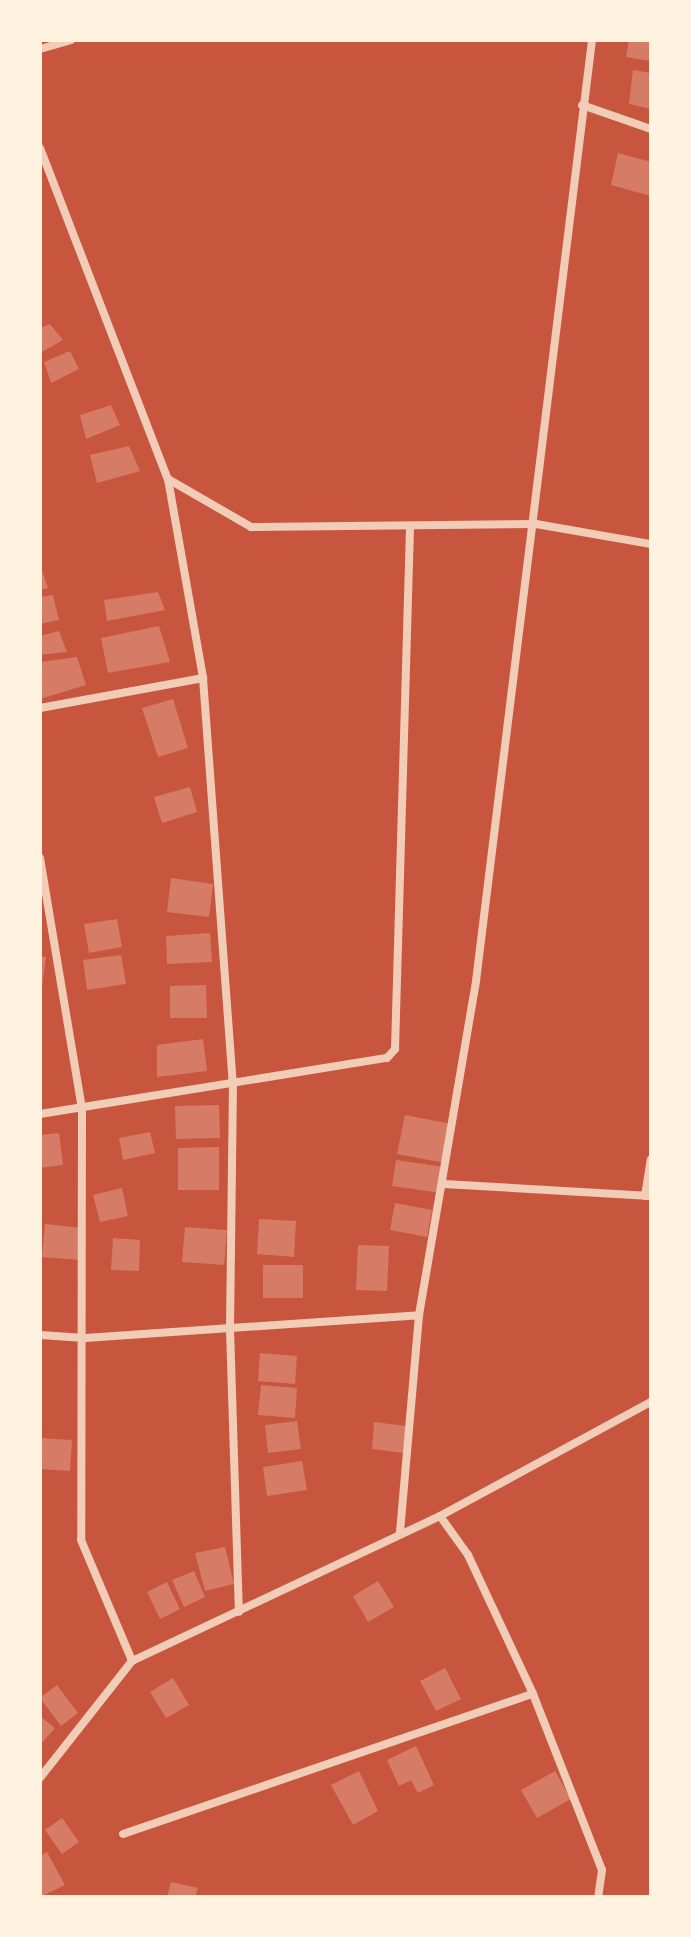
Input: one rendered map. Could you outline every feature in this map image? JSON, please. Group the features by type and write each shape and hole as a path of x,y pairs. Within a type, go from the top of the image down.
{"street":[{"path":"40,49 71,40"},
{"path":"400,1534 419,1315 444,1184 536,524 582,105 592,40"},
{"path":"582,105 651,129"},
{"path":"40,148 168,479 203,678 233,1083 230,1329 239,1612"},
{"path":"168,479 251,527 410,529 536,524 651,544"},
{"path":"40,1114 387,1058 395,1049 410,529"},
{"path":"40,708 203,678"},
{"path":"40,858 82,1108 85,1338 81,1540 132,1661"},
{"path":"444,1184 648,1196 651,1159"},
{"path":"40,1335 85,1338 419,1315"},
{"path":"40,1778 132,1661 440,1516 651,1402"},
{"path":"440,1516 468,1555 533,1694 602,1870 598,1897"},
{"path":"123,1834 533,1694"}],"building":[{"path":"629,40 651,40 651,61 626,57"},
{"path":"633,70 651,73 651,109 629,104"},
{"path":"618,153 651,162 651,196 611,185"},
{"path":"50,324 63,340 40,353 40,328"},
{"path":"70,351 79,369 51,383 44,362"},
{"path":"111,405 120,425 86,439 80,415"},
{"path":"129,446 140,471 97,483 90,455"},
{"path":"40,565 48,588 40,590"},
{"path":"158,592 165,610 107,621 104,600"},
{"path":"53,595 59,620 40,624 40,597"},
{"path":"159,626 170,662 108,673 101,638"},
{"path":"59,631 67,652 40,655 40,636"},
{"path":"77,657 86,685 40,699 40,662"},
{"path":"173,699 188,748 158,757 142,708"},
{"path":"190,787 197,812 162,823 154,797"},
{"path":"171,878 213,884 209,917 167,912"},
{"path":"117,919 122,947 89,953 84,924"},
{"path":"210,933 212,962 167,964 166,936"},
{"path":"121,955 126,984 87,990 83,960"},
{"path":"40,956 46,957 42,987 40,987"},
{"path":"206,985 207,1018 170,1018 170,986"},
{"path":"203,1039 207,1071 157,1077 157,1045"},
{"path":"219,1105 220,1138 176,1139 175,1106"},
{"path":"405,1115 452,1124 445,1163 397,1154"},
{"path":"150,1132 155,1153 123,1160 119,1138"},
{"path":"59,1133 63,1165 40,1168 40,1135"},
{"path":"219,1147 219,1190 178,1190 178,1148"},
{"path":"396,1160 444,1167 441,1193 392,1186"},
{"path":"122,1188 128,1216 100,1222 93,1195"},
{"path":"395,1203 432,1210 427,1237 390,1230"},
{"path":"259,1219 296,1221 294,1257 257,1254"},
{"path":"45,1224 82,1228 79,1260 42,1257"},
{"path":"185,1227 227,1230 224,1265 182,1262"},
{"path":"113,1238 140,1240 139,1271 111,1270"},
{"path":"358,1245 389,1246 387,1291 356,1290"},
{"path":"263,1265 303,1265 303,1298 263,1298"},
{"path":"260,1353 297,1356 295,1384 258,1381"},
{"path":"261,1385 297,1388 295,1418 258,1415"},
{"path":"297,1421 301,1449 268,1453 265,1425"},
{"path":"374,1422 406,1426 403,1453 372,1449"},
{"path":"40,1438 72,1440 70,1471 40,1469"},
{"path":"302,1461 307,1490 267,1496 263,1467"},
{"path":"225,1547 234,1584 205,1591 195,1553"},
{"path":"194,1571 205,1597 184,1607 172,1580"},
{"path":"378,1581 394,1607 368,1622 353,1596"},
{"path":"167,1582 180,1609 160,1619 147,1592"},
{"path":"445,1668 461,1699 436,1711 420,1681"},
{"path":"173,1678 189,1705 166,1718 150,1692"},
{"path":"57,1685 78,1713 61,1726 40,1698"},
{"path":"40,1716 55,1728 40,1745"},
{"path":"416,1746 434,1785 418,1793 411,1780 399,1786 387,1760"},
{"path":"359,1771 378,1811 353,1825 331,1785"},
{"path":"555,1771 571,1799 537,1818 521,1790"},
{"path":"62,1818 79,1842 62,1854 45,1830"},
{"path":"47,1852 65,1885 40,1897 40,1856"},
{"path":"171,1882 198,1888 195,1897 167,1897"}]}
